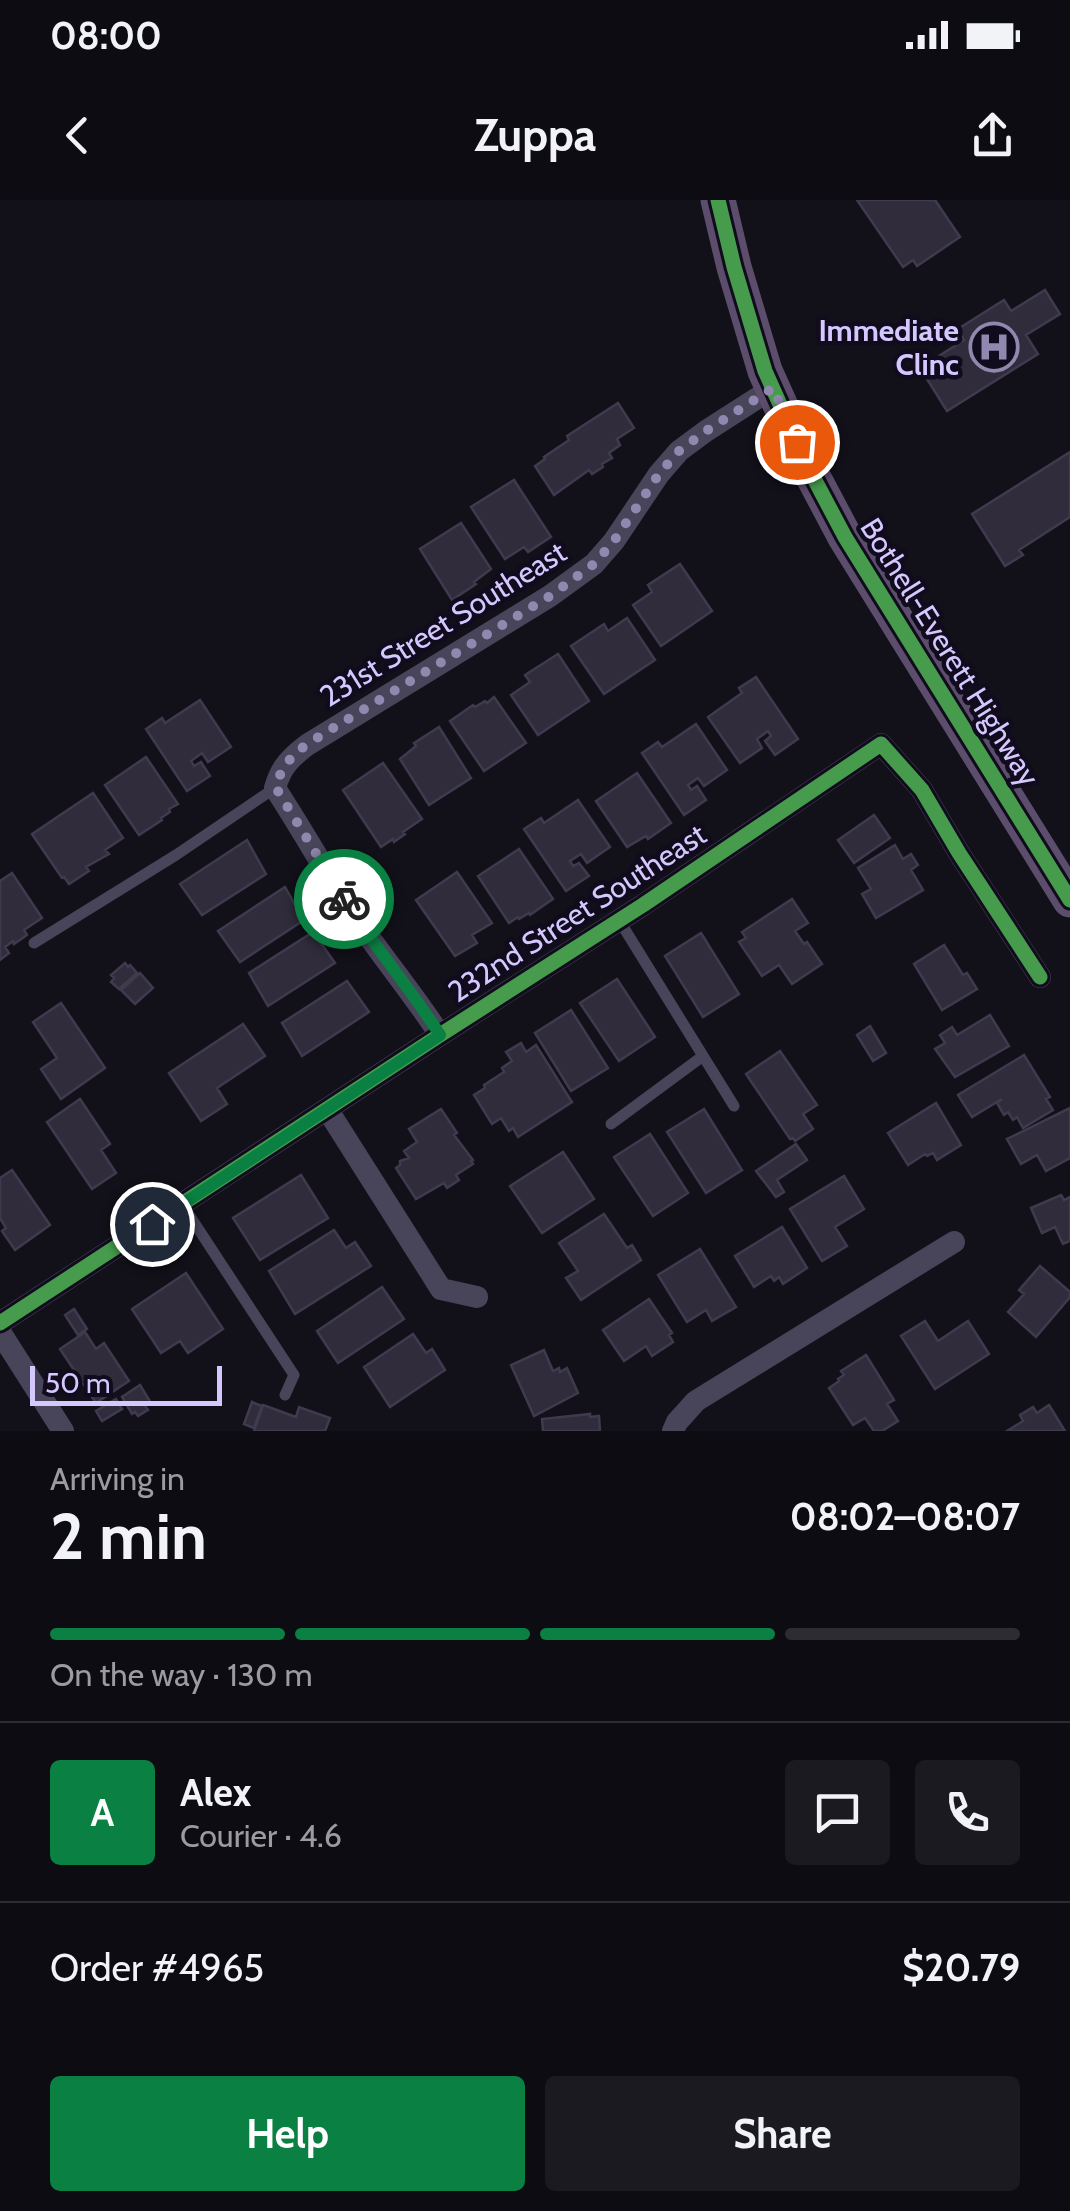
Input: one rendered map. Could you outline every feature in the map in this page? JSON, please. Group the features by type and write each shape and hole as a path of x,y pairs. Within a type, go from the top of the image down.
{"main road":[{"name":"Bothell-Everett Highway","path":"718,200 765,371 809,469 845,538 1070,900"}],"street":[{"name":"231st Street Southeast","path":"276,788 288,760 307,744 550,596 594,564 679,451 773,388"},
{"name":"232nd Street Southeast","path":"0,1323 620,920 881,744 922,790 1040,977"},
{"path":"276,788 363,928 440,1035"},
{"path":"327,1110 441,1289 477,1297"},
{"path":"674,1431 676,1422 696,1400 954,1242"},
{"path":"0,1332 63,1431"}],"lane":[{"path":"34,943 276,788"},
{"path":"620,920 734,1106"},
{"path":"611,1124 703,1056"},
{"path":"182,1204 294,1376 285,1395"}],"building":[{"path":"857,200 935,200 960,237 917,266 913,260 903,267"},
{"name":"Immediate Clinc","path":"1045,290 1060,314 1026,335 1038,354 947,411 920,368 964,340 958,329 1004,300 1011,311"},
{"path":"618,403 634,428 617,439 620,445 609,453 612,458 603,467 592,474 589,470 554,495 535,466 569,440 567,436"},
{"path":"1070,452 1070,517 1019,550 1023,555 1005,566 972,514"},
{"path":"514,480 551,537 528,552 524,547 505,559 471,507"},
{"path":"461,523 491,569 452,600 420,549"},
{"path":"680,564 712,611 661,646 633,605 652,592 648,585"},
{"path":"627,618 655,660 604,694 571,646 604,624 608,631"},
{"path":"558,654 589,701 538,735 511,695 530,682 525,675"},
{"path":"756,677 798,739 775,755 765,741 771,736 768,731 757,739 762,748 740,763 708,717 742,693 739,688"},
{"path":"494,697 526,743 484,771 450,721 473,705 487,703"},
{"path":"200,700 231,747 208,762 202,753 191,761 194,766 201,762 210,776 187,791 146,729 162,718 165,723"},
{"path":"696,724 727,770 704,786 698,778 688,785 691,790 697,786 706,800 684,815 642,753 658,742 662,747"},
{"path":"439,727 471,778 429,805 400,759 416,746 414,743"},
{"path":"146,757 178,804 139,835 105,785"},
{"path":"383,763 422,819 394,842 393,839 381,847 343,790"},
{"path":"637,773 671,823 648,839 646,836 627,847 596,801"},
{"path":"93,793 123,838 105,850 109,854 86,867 89,871 69,884 32,834"},
{"path":"578,800 610,847 587,863 581,854 570,861 573,866 579,863 589,876 566,891 524,829 541,818 544,823"},
{"path":"874,815 890,838 854,863 838,840"},
{"path":"247,840 266,874 202,915 180,884"},
{"path":"895,845 903,859 911,854 918,865 911,870 923,890 876,918 862,894 871,889 858,868"},
{"path":"519,849 553,899 530,915 509,923 478,876"},
{"path":"457,872 492,923 472,935 477,943 455,956 416,900"},
{"path":"12,873 42,918 24,930 27,935 5,947 9,953 0,960 0,881"},
{"path":"285,887 304,920 240,962 218,931"},
{"path":"792,899 808,923 795,931 822,964 792,984 779,965 762,976 739,942 746,938 742,932"},
{"path":"313,932 335,963 268,1006 249,973"},
{"path":"701,933 739,994 703,1017 665,956"},
{"path":"944,945 977,989 942,1010 914,964"},
{"path":"125,963 137,973 119,989 111,982 111,975"},
{"path":"140,973 153,988 135,1004 121,990"},
{"path":"617,979 655,1037 619,1061 580,1003"},
{"path":"347,981 369,1012 302,1056 282,1023"},
{"path":"61,1003 105,1068 61,1099 41,1069 57,1058 33,1022"},
{"path":"571,1010 608,1068 571,1091 535,1033"},
{"path":"990,1015 1009,1046 955,1077 935,1049 945,1043 940,1035 952,1027 957,1035"},
{"path":"243,1024 265,1056 217,1088 227,1104 201,1121 169,1073"},
{"path":"870,1026 886,1053 873,1061 857,1035"},
{"path":"521,1043 526,1052 536,1045 572,1102 518,1137 501,1118 492,1124 474,1095 504,1072 502,1068 512,1061 506,1052"},
{"path":"780,1051 817,1105 803,1114 813,1129 795,1141 746,1074"},
{"path":"1024,1055 1050,1097 1046,1099 1053,1110 1023,1128 1017,1117 1013,1120 1008,1112 1004,1115 997,1103 1002,1099 972,1117 958,1095"},
{"path":"80,1099 110,1144 101,1150 116,1173 92,1189 47,1122"},
{"path":"936,1103 961,1145 937,1160 933,1153 925,1154 908,1165 888,1133"},
{"path":"1070,1108 1070,1158 1046,1171 1037,1155 1021,1164 1007,1139"},
{"path":"441,1109 473,1164 456,1175 459,1180 447,1188 444,1183 416,1199 396,1168 400,1161 409,1158 404,1151 417,1142 409,1129"},
{"path":"704,1109 742,1170 706,1193 667,1132"},
{"path":"650,1134 688,1193 653,1216 614,1157"},
{"path":"796,1144 807,1160 777,1180 784,1192 776,1197 756,1171"},
{"path":"563,1152 594,1199 542,1233 510,1186"},
{"path":"12,1170 50,1225 15,1250 2,1231 6,1228 0,1218 0,1178"},
{"path":"301,1175 328,1218 260,1260 233,1218"},
{"path":"844,1176 864,1209 835,1227 847,1246 822,1261 790,1209"},
{"path":"1061,1195 1064,1200 1070,1197 1070,1241 1063,1244 1055,1227 1042,1233 1031,1208"},
{"path":"604,1214 627,1248 632,1245 641,1260 581,1300 566,1278 578,1271 559,1243"},
{"path":"782,1227 807,1268 783,1284 779,1277 774,1281 771,1276 754,1287 735,1256"},
{"path":"334,1230 346,1248 355,1242 371,1266 295,1314 269,1271"},
{"path":"700,1249 736,1307 712,1321 706,1310 687,1322 658,1275"},
{"path":"1040,1266 1070,1292 1070,1297 1036,1337 1008,1312 1024,1294 1019,1290"},
{"path":"186,1273 223,1329 188,1353 180,1341 161,1353 132,1309"},
{"path":"382,1287 404,1319 338,1363 317,1331"},
{"path":"649,1299 672,1333 669,1335 673,1342 652,1356 646,1346 624,1361 603,1330"},
{"path":"74,1309 87,1329 78,1335 65,1315"},
{"path":"925,1321 938,1341 968,1321 989,1354 935,1389 901,1336"},
{"path":"85,1332 96,1349 104,1343 129,1381 96,1403 60,1349"},
{"path":"413,1334 426,1353 432,1349 445,1370 390,1407 364,1367"},
{"path":"544,1350 553,1371 567,1368 578,1393 534,1416 511,1365"},
{"path":"866,1355 894,1400 887,1404 898,1421 882,1431 874,1431 865,1418 853,1425 829,1388 844,1375 841,1371"},
{"path":"140,1385 151,1403 138,1416 132,1414 122,1397"},
{"path":"116,1399 122,1409 102,1421 96,1411"},
{"path":"252,1402 262,1406 254,1428 244,1424"},
{"path":"263,1405 296,1417 299,1407 330,1418 325,1431 254,1431"},
{"path":"1049,1405 1065,1431 1007,1431 1023,1421 1020,1415 1033,1407 1037,1413"},
{"path":"599,1416 600,1431 543,1431 542,1419"}],"cycle path":[{"path":"718,200 765,371 809,469 845,537 1070,900"},
{"path":"0,1323 643,905 881,744 922,790 1040,977"}],"way so far":[{"path":"344,899 276,788 288,760 307,744 550,596 594,564 679,451 773,388 797,442"}],"place":[{"name":"Immediate Clinc","path":"994,347"}],"route":[{"path":"152,1224 440,1035 344,899"}]}
